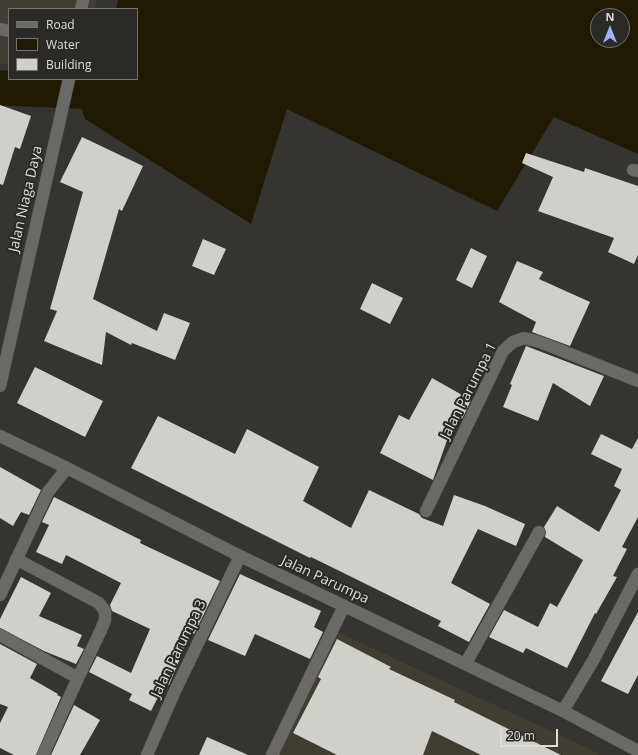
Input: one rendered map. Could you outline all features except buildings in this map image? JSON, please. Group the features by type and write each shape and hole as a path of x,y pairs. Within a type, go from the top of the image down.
{"street":[{"name":"Jalan Niaga Daya","path":"0,386 69,80"},
{"name":"Jalan Parumpa 1","path":"426,511 503,351 513,342 524,338 540,342 638,381"},
{"name":"Jalan Parumpa","path":"0,436 67,468 240,556 466,663 563,711 638,751"},
{"path":"0,595 48,492 67,468"},
{"path":"466,663 539,532"},
{"name":"Jalan Parumpa 3","path":"147,755 174,693 240,556"},
{"path":"16,559 99,603 105,611 105,620 101,630 44,755"},
{"path":"563,711 594,659 638,574"},
{"path":"272,755 344,606"},
{"path":"0,635 78,678"}],"shaded area":[{"path":"0,0 96,0 95,8 8,8 8,64 0,64"},
{"path":"335,631 568,739 602,755 269,755"}],"water":[{"path":"118,0 638,0 638,154 554,117 497,211 287,109 251,224 85,119 76,92 126,87 127,80 138,80 138,8 116,8"}],"waterway":[{"path":"0,88 125,93"}]}
